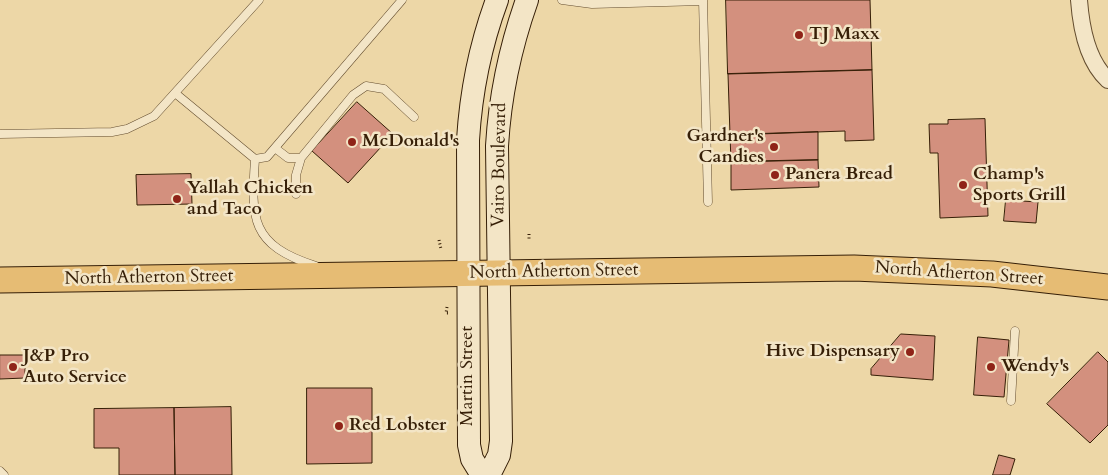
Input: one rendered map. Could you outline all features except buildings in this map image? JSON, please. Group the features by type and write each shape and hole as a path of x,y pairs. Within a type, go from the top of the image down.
{"main road":[{"name":"Vairo Boulevard","path":"468,273 468,140 471,99 478,57 497,0"},
{"name":"Vairo Boulevard","path":"499,273 497,146 500,102 510,54 527,0"},
{"name":"North Atherton Street","path":"0,280 854,268 992,274 1108,287"},
{"name":"Martin Street","path":"468,273 468,444 472,460 482,475"},
{"name":"Martin Street","path":"489,475 499,455 500,440 499,273"}],"street":[{"path":"1079,0 1086,42 1100,73 1108,80"}],"lane":[{"path":"0,134 112,132 127,129 154,116 258,0"},
{"path":"175,93 254,158 267,157 402,0"},
{"path":"562,0 592,4 704,0 708,202"},
{"path":"296,194 296,174 301,158 353,95 366,86 384,88 414,117"},
{"path":"275,148 288,158 301,158"},
{"path":"254,158 252,202 254,215 264,235 285,254 308,263 370,275"},
{"path":"1011,401 1014,331"},
{"path":"0,471 4,475"}],"path":[{"path":"439,240 441,249"},
{"path":"446,313 447,307"}],"place":[{"name":"TJ Maxx","path":"799,35"},
{"name":"McDonald's","path":"352,142"},
{"name":"Gardner's Candies","path":"774,147"},
{"name":"Panera Bread","path":"775,175"},
{"name":"Champ's Sports Grill","path":"963,185"},
{"name":"Yallah Chicken and Taco","path":"177,199"},
{"name":"Hive Dispensary","path":"910,352"},
{"name":"J&P Pro Auto Service","path":"13,367"},
{"name":"Wendy's","path":"991,367"},
{"name":"Red Lobster","path":"339,426"}]}
